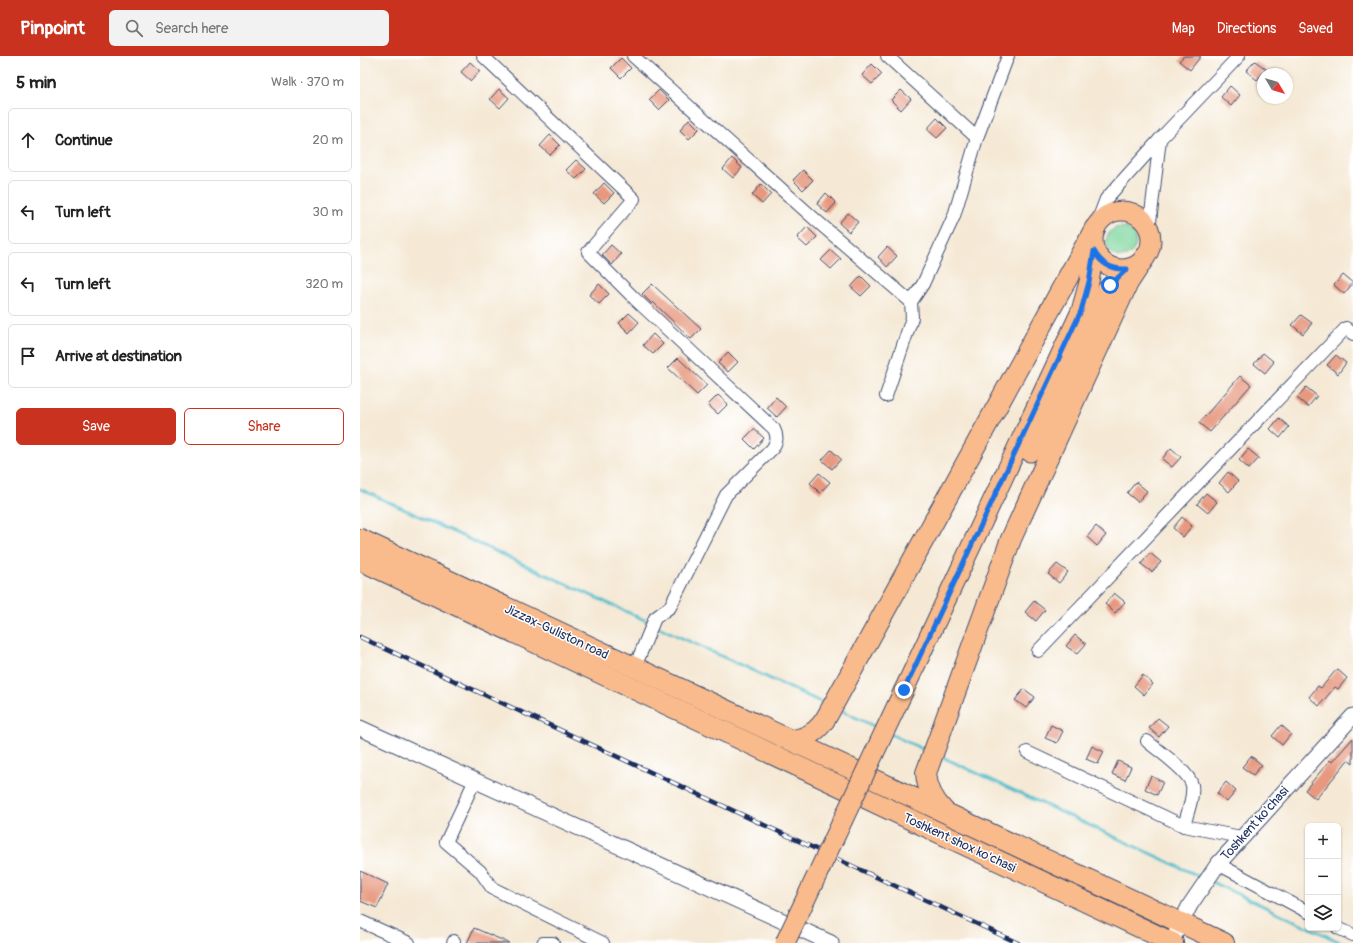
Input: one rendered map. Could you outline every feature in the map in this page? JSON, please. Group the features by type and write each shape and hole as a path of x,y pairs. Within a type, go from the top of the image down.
{"highway":[{"path":"792,740 803,738 813,733 826,718 1095,228"},
{"path":"944,811 929,790 926,773 1011,539 1128,283 1145,257"},
{"name":"Jizzax-Guliston road","path":"360,539 755,723"},
{"name":"Jizzax-Guliston road","path":"360,560 746,742"},
{"name":"Toshkent shox ko'chasi","path":"755,723 1224,943"},
{"name":"Toshkent shox ko'chasi","path":"746,742 1172,942"}],"main road":[{"path":"785,943 910,693 1094,315 1110,285 1127,269 1137,265 1145,257 1150,247 1149,230 1140,217 1123,210 1106,215 1095,228 1092,240 1094,251 1089,282 1081,311 910,693 799,943"},
{"path":"1094,251 1106,265 1116,269 1127,269"}],"street":[{"path":"483,56 634,199 588,252 635,299 774,429 777,434 777,440 772,449 726,495 670,606 653,623 635,668"},
{"path":"633,56 818,222 911,302"},
{"path":"887,56 977,138"},
{"path":"886,396 912,318 911,302 923,284 954,216 977,138 1008,56"},
{"path":"1095,228 1106,199 1160,139 1239,56"},
{"path":"1149,230 1160,139"},
{"path":"1038,651 1350,327"},
{"name":"Toshkent ko'chasi","path":"1172,942 1181,922 1215,868 1241,837 1353,716"},
{"path":"360,728 831,943"},
{"path":"1147,741 1182,771 1190,781 1192,792 1184,826"},
{"path":"1027,752 1184,826 1241,837"},
{"path":"475,780 446,842 480,871 492,888 601,943"},
{"path":"1215,868 1305,911"},
{"path":"360,921 409,943"},
{"path":"1341,929 1353,935"},
{"path":"543,943 553,943"}],"green space":[{"path":"1121,227 1132,231 1136,242 1132,253 1121,257 1110,253 1106,242 1110,231"}],"building":[{"path":"1184,56 1201,56 1190,70 1179,61"},
{"path":"621,58 631,68 621,78 611,68"},
{"path":"1255,61 1265,68 1257,68 1257,80 1246,71"},
{"path":"470,62 480,71 471,81 461,72"},
{"path":"872,64 882,74 872,84 862,75"},
{"path":"1230,86 1240,95 1231,106 1221,97"},
{"path":"499,89 509,98 500,108 490,99"},
{"path":"659,90 669,100 659,110 649,100"},
{"path":"901,90 911,99 901,110 891,100"},
{"path":"937,118 947,128 937,138 927,129"},
{"path":"689,119 699,129 689,139 680,130"},
{"path":"550,135 560,145 550,155 540,146"},
{"path":"732,158 742,168 733,178 723,169"},
{"path":"576,160 586,169 576,179 566,170"},
{"path":"803,170 813,180 803,190 793,180"},
{"path":"604,183 614,193 604,203 594,194"},
{"path":"761,184 771,194 762,204 752,195"},
{"path":"826,193 836,203 827,213 817,204"},
{"path":"848,213 858,222 849,232 839,223"},
{"path":"807,227 817,237 807,247 797,238"},
{"path":"611,245 621,254 612,265 602,255"},
{"path":"887,247 897,256 887,267 878,257"},
{"path":"831,250 841,259 831,269 821,260"},
{"path":"1343,275 1353,283 1344,294 1334,285"},
{"path":"861,276 871,286 861,296 851,287"},
{"path":"599,284 609,294 599,304 589,295"},
{"path":"652,284 701,329 691,339 653,302 652,304 642,294"},
{"path":"629,313 639,322 629,333 619,323"},
{"path":"1301,315 1312,323 1303,334 1292,325"},
{"path":"653,334 663,344 653,354 643,345"},
{"path":"728,352 738,362 728,372 718,363"},
{"path":"1263,353 1274,362 1265,373 1254,364"},
{"path":"1336,355 1346,363 1338,374 1327,365"},
{"path":"678,358 707,385 697,395 668,368"},
{"path":"1240,376 1251,385 1210,432 1199,423"},
{"path":"1306,387 1317,396 1308,407 1297,398"},
{"path":"718,395 728,404 718,414 708,405"},
{"path":"776,397 786,407 777,417 767,408"},
{"path":"1279,418 1289,427 1280,438 1270,429"},
{"path":"754,429 764,438 754,449 744,439"},
{"path":"1171,448 1181,457 1172,467 1162,459"},
{"path":"1248,449 1259,458 1249,469 1239,460"},
{"path":"831,450 841,459 832,469 822,460"},
{"path":"1228,472 1238,481 1229,492 1219,483"},
{"path":"819,473 830,482 820,493 810,483"},
{"path":"1136,482 1147,491 1138,502 1127,493"},
{"path":"1206,493 1217,502 1208,513 1197,504"},
{"path":"1182,517 1192,526 1183,537 1173,528"},
{"path":"1096,526 1106,535 1097,546 1087,537"},
{"path":"1150,553 1161,562 1152,572 1141,564"},
{"path":"1057,564 1068,572 1059,583 1048,574"},
{"path":"1114,593 1125,602 1115,613 1105,604"},
{"path":"1034,601 1045,610 1036,621 1025,612"},
{"path":"1075,635 1086,644 1077,654 1066,646"},
{"path":"1337,669 1347,678 1338,689 1335,687 1319,706 1309,697 1318,686 1321,688"},
{"path":"1143,675 1153,684 1144,695 1134,686"},
{"path":"1024,689 1035,697 1026,708 1015,700"},
{"path":"1158,718 1168,726 1159,737 1149,728"},
{"path":"1051,725 1063,731 1057,743 1045,738"},
{"path":"1281,725 1291,734 1282,745 1272,736"},
{"path":"1353,738 1353,764 1348,760 1316,799 1305,790 1330,760 1332,762"},
{"path":"1092,746 1104,752 1098,764 1086,759"},
{"path":"1251,756 1262,765 1253,775 1242,767"},
{"path":"1118,761 1131,767 1125,780 1112,774"},
{"path":"1151,776 1163,782 1157,795 1145,789"},
{"path":"1226,782 1236,791 1227,802 1217,793"},
{"path":"360,871 388,884 377,908 360,901"},
{"path":"474,928 509,943 467,943"}],"waterway":[{"path":"360,489 649,622"},
{"path":"654,625 825,704"},
{"path":"838,709 878,728"},
{"path":"890,734 927,751"},
{"path":"940,756 1203,878"},
{"path":"1212,882 1305,926"},
{"path":"1316,931 1342,943"}],"railway":[{"path":"360,637 1018,943"}],"route":[{"path":"904,690 1081,311 1089,282 1094,251 1106,265 1116,269 1127,269 1110,285"}]}
